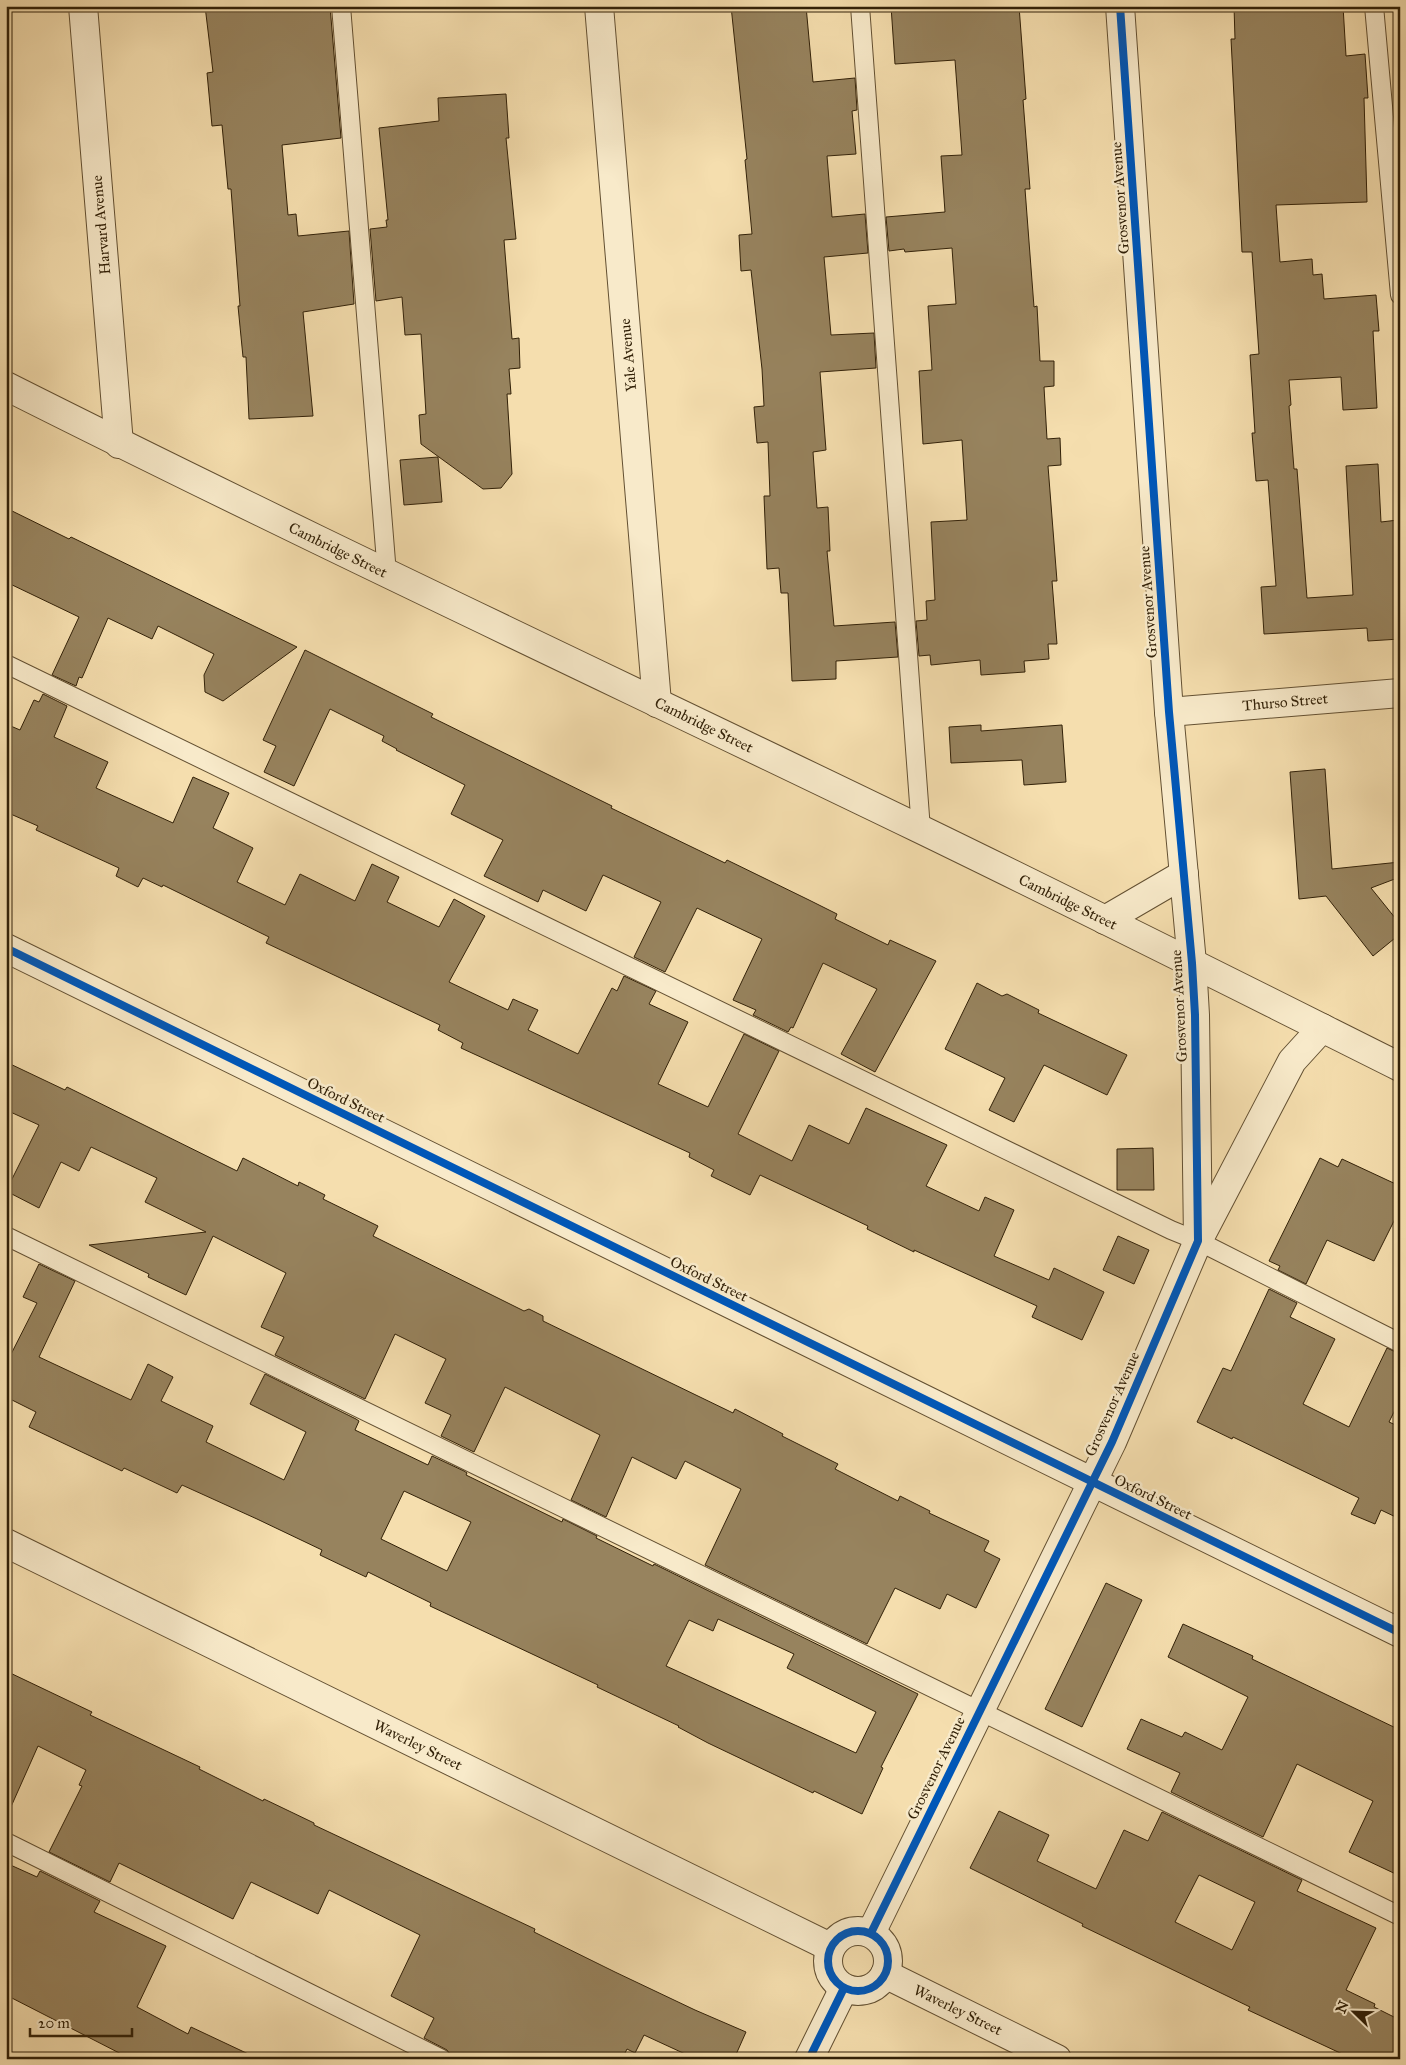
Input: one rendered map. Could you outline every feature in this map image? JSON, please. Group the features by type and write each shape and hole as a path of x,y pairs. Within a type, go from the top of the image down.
{"street":[{"name":"Harvard Avenue","path":"83,6 119,444"},
{"name":"Yale Avenue","path":"599,6 657,703"},
{"name":"Grosvenor Avenue","path":"1120,6 1169,712 1192,963 1195,1015 1198,1241"},
{"name":"Cambridge Street","path":"6,386 119,444 921,830 1400,1067"},
{"name":"Thurso Street","path":"1169,712 1400,693"},
{"path":"1105,920 1184,874"},
{"name":"Oxford Street","path":"6,948 1400,1633"},
{"name":"Grosvenor Avenue","path":"871,1933 1112,1442 1198,1241 1292,1061 1322,1028"},
{"name":"Waverley Street","path":"6,1543 830,1947"},
{"path":"852,1930 862,1930 871,1933 885,1946 888,1955 888,1965 885,1974 880,1982 863,1991 844,1988 836,1983 828,1966 830,1947 836,1939 852,1930"},
{"name":"Waverley Street","path":"885,1974 1057,2059"},
{"path":"809,2059 844,1988"}],"lane":[{"path":"341,6 387,574"},
{"path":"860,6 921,830"},
{"path":"1374,6 1400,295"},
{"path":"6,664 1144,1217 1198,1241 1400,1343"},
{"path":"6,1236 1400,1916"},
{"path":"6,1842 442,2059"}],"building":[{"path":"205,6 330,6 341,138 282,145 288,215 296,214 298,236 349,231 354,304 303,312 313,416 249,419 246,357 243,357 238,306 240,306 231,189 228,189 222,125 212,126 207,73 213,72"},
{"path":"731,6 806,6 813,82 855,78 857,110 852,111 856,154 827,156 832,217 865,214 868,253 824,257 831,335 874,333 876,368 820,372 826,450 813,452 817,508 828,507 830,551 827,551 834,626 895,622 898,657 836,661 836,679 792,681 788,593 781,593 779,568 767,569 764,496 770,496 768,442 757,443 754,407 764,406 762,369 751,270 741,271 739,235 752,234 745,160 747,159"},
{"path":"891,6 1019,6 1026,99 1023,100 1030,189 1025,189 1034,307 1037,306 1040,361 1054,361 1054,386 1044,387 1047,439 1060,438 1061,465 1048,466 1057,581 1052,581 1057,644 1048,644 1049,659 1024,661 1025,672 981,675 980,660 931,665 930,655 919,656 916,621 927,620 926,601 935,600 931,522 967,520 962,440 923,444 919,371 932,370 928,306 956,304 952,248 905,252 904,249 889,251 886,217 945,212 941,156 962,155 955,60 895,64"},
{"path":"1234,6 1343,6 1346,56 1365,54 1368,98 1364,98 1367,202 1276,205 1280,262 1312,259 1313,275 1322,274 1324,299 1376,295 1379,331 1373,331 1377,408 1343,410 1341,377 1289,380 1294,469 1297,469 1307,598 1353,595 1346,466 1378,464 1381,522 1398,520 1400,545 1400,639 1368,641 1367,628 1264,634 1261,587 1276,586 1268,480 1256,481 1252,433 1255,433 1250,355 1259,354 1252,252 1242,252 1231,39 1235,39"},
{"path":"506,94 509,138 506,138 516,239 504,240 512,339 519,338 520,368 509,369 511,394 507,394 512,474 501,488 483,489 421,444 419,415 426,414 421,334 405,335 402,297 376,301 370,229 387,227 386,220 388,220 379,128 439,121 438,98"},
{"path":"438,457 442,502 404,505 400,460"},
{"path":"6,508 69,539 71,537 297,647 223,701 205,692 204,675 214,654 158,626 152,639 108,618 82,678 79,677 76,686 52,675 79,617 6,582"},
{"path":"305,650 433,714 431,717 612,806 611,808 725,863 727,860 837,914 835,919 888,945 890,940 936,961 875,1072 841,1054 877,989 823,963 793,1028 791,1027 788,1032 753,1015 756,1010 733,1000 762,939 697,908 665,972 634,957 661,902 603,875 586,911 543,890 538,902 484,876 503,840 451,814 465,785 396,750 382,741 384,736 330,709 294,786 264,772 276,746 263,740"},
{"path":"43,694 67,706 54,737 108,762 96,788 173,823 193,777 229,793 213,828 253,848 237,882 285,905 300,874 355,901 372,864 399,877 387,902 439,927 454,899 485,916 449,982 508,1010 513,999 538,1010 528,1030 578,1054 612,988 617,991 624,976 656,991 649,1004 688,1022 658,1084 708,1107 744,1034 779,1051 738,1134 792,1161 809,1125 849,1144 866,1108 947,1145 926,1186 979,1211 985,1197 1014,1210 994,1256 1049,1280 1054,1268 1104,1292 1082,1340 1032,1317 1037,1306 914,1250 914,1252 867,1229 868,1226 760,1175 750,1195 711,1176 714,1170 689,1157 690,1153 461,1048 463,1043 438,1030 440,1025 266,943 269,937 163,885 162,887 143,878 138,887 116,876 119,868 36,830 38,826 6,812 6,724 20,730 34,700 39,702"},
{"path":"981,725 981,731 1062,725 1066,782 1024,785 1022,760 951,763 949,727"},
{"path":"1325,769 1332,869 1400,862 1400,877 1371,888 1400,924 1400,934 1373,956 1326,896 1299,899 1290,772"},
{"path":"977,983 1002,996 1007,994 1039,1010 1038,1013 1127,1055 1107,1095 1044,1065 1014,1122 989,1110 1005,1078 945,1049"},
{"path":"6,1062 65,1090 67,1087 237,1171 243,1158 298,1186 299,1182 325,1195 323,1199 378,1226 373,1236 524,1311 529,1309 543,1316 543,1321 733,1413 735,1409 783,1434 782,1436 838,1464 835,1469 898,1501 900,1496 930,1511 929,1513 989,1541 984,1551 1000,1559 976,1608 947,1594 940,1609 895,1588 867,1644 705,1565 741,1489 685,1461 676,1479 632,1457 606,1517 571,1500 600,1435 505,1387 474,1452 441,1436 451,1415 425,1403 446,1359 395,1334 365,1399 275,1355 284,1337 261,1327 286,1273 213,1236 186,1295 148,1277 149,1274 89,1245 206,1232 145,1202 157,1178 91,1147 79,1171 61,1162 39,1208 6,1191 39,1125 6,1110"},
{"path":"1153,1148 1154,1190 1117,1190 1117,1149"},
{"path":"1320,1158 1338,1167 1342,1159 1400,1186 1400,1209 1374,1261 1327,1240 1306,1284 1278,1270 1280,1266 1269,1261"},
{"path":"1118,1236 1149,1250 1134,1284 1103,1270"},
{"path":"39,1264 75,1281 39,1357 131,1400 148,1364 173,1377 161,1401 213,1426 206,1442 284,1480 306,1432 250,1404 265,1374 356,1419 359,1421 355,1430 428,1465 432,1456 464,1471 467,1473 466,1475 562,1522 563,1519 597,1536 596,1538 653,1566 654,1564 918,1694 881,1767 883,1768 862,1814 708,1743 679,1726 597,1687 598,1685 430,1606 431,1603 368,1572 366,1577 320,1555 322,1550 257,1519 182,1485 177,1493 124,1468 122,1471 29,1427 36,1412 6,1397 6,1364 37,1303 23,1297","holes":["404,1491 471,1522 447,1571 381,1539","718,1619 794,1654 787,1668 876,1712 856,1753 666,1666 689,1620 713,1631"]},
{"path":"1269,1289 1297,1303 1290,1317 1335,1339 1303,1404 1349,1427 1387,1348 1400,1354 1400,1400 1389,1422 1400,1427 1400,1519 1381,1510 1375,1524 1351,1514 1359,1498 1233,1437 1232,1439 1197,1422 1223,1368 1231,1371"},
{"path":"1106,1583 1142,1600 1082,1727 1045,1709"},
{"path":"1183,1624 1253,1656 1252,1659 1400,1730 1400,1876 1349,1852 1373,1801 1297,1764 1263,1837 1171,1792 1180,1773 1127,1749 1141,1719 1182,1737 1185,1732 1222,1750 1248,1697 1168,1657"},
{"path":"6,1671 92,1712 90,1715 200,1767 199,1769 263,1801 264,1799 314,1823 314,1825 535,1929 534,1932 615,1972 746,2032 734,2059 696,2059 644,2035 635,2053 627,2049 622,2059 453,2059 447,2050 424,2038 434,2018 391,1996 420,1935 329,1890 318,1914 251,1882 233,1919 119,1863 110,1882 49,1852 82,1786 79,1785 86,1770 38,1746 6,1818"},
{"path":"999,1811 1049,1835 1037,1861 1096,1889 1124,1830 1148,1841 1162,1812 1302,1880 1297,1891 1376,1928 1346,1990 1375,2004 1374,2007 1400,2020 1400,2059 1353,2059 1248,2010 1250,2007 1082,1926 1083,1924 970,1868","holes":["1199,1875 1255,1902 1232,1950 1175,1922"]},
{"path":"6,1863 37,1877 40,1871 100,1901 94,1912 166,1946 137,2007 188,2034 191,2027 259,2059 131,2059 6,1995"}],"cycle path":[{"path":"871,1933 1112,1442 1198,1241 1195,1015 1192,963 1169,712 1120,6"},
{"path":"6,948 1400,1633"},
{"path":"852,1931 864,1931 880,1939 886,1949 888,1961 886,1973 880,1983 864,1991 852,1991 836,1983 828,1967 828,1955 836,1939 852,1931"},
{"path":"809,2059 844,1988"}]}
